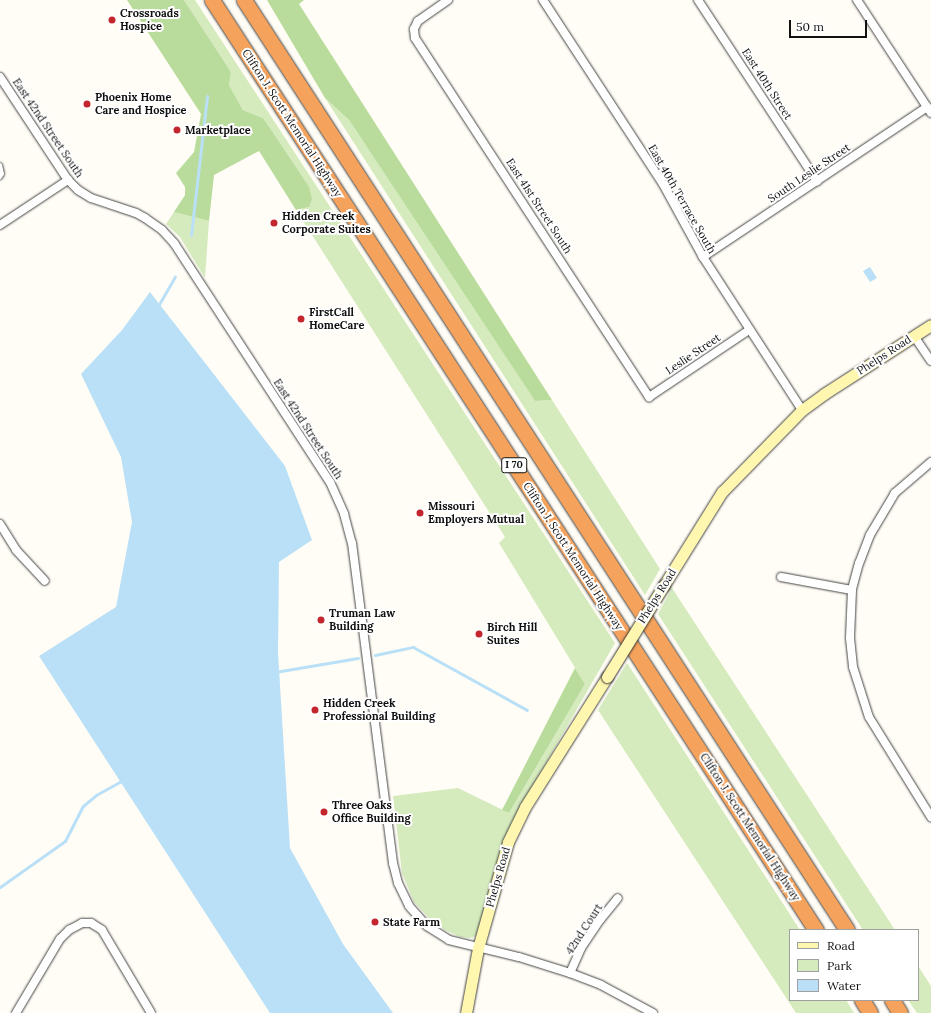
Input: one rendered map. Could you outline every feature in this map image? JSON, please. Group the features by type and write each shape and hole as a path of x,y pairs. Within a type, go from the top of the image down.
{"highway":[{"name":"Clifton J. Scott Memorial Highway","path":"212,0 815,929"},
{"name":"I 70","path":"245,1 846,929"},
{"path":"863,1001 870,1013"},
{"path":"893,1001 900,1013"}],"street":[{"name":"East 41st Street South","path":"448,0 423,17 414,26 415,38 649,397"},
{"name":"East 40th Terrace South","path":"543,0 663,184 703,257 802,410"},
{"name":"East 40th Street","path":"698,0 817,181"},
{"path":"856,0 929,110"},
{"name":"East 42nd Street South","path":"0,77 68,180 78,190 91,198 136,213 162,230 174,243 330,482 344,514 352,543 393,863 398,883 409,906 427,926 449,940 478,948 519,956 570,973 601,985 653,1013"},
{"name":"South Leslie Street","path":"703,257 817,181 929,110"},
{"path":"0,225 68,180"},
{"name":"Phelps Road","path":"466,1013 478,948 508,842 525,807 722,492 802,410 824,394 931,325"},
{"name":"Leslie Street","path":"649,397 750,330"},
{"path":"914,336 931,361"},
{"path":"931,462 895,493 870,535 859,563 852,590 850,638 853,667 859,691 869,718 931,817"},
{"path":"0,524 16,550 45,581"},
{"path":"781,576 852,590"},
{"name":"42nd Court","path":"570,973 581,948 600,920 618,898"},
{"path":"16,1013 60,939 69,930 85,923 91,923 102,930 151,1013"}],"lane":[{"path":"0,165 2,174 0,177"}],"green space":[{"path":"127,0 184,0 231,72 229,85 243,110 263,118 309,187 312,199 309,207 296,210 259,151 214,175 209,221 174,212 185,195 185,187 176,173 194,152 201,114"},
{"path":"184,0 195,0 615,643 520,808 476,936 470,938 460,937 445,930 428,917 414,902 402,873 393,796 458,788 509,813 585,684 499,543 505,537 296,210 309,207 263,118 243,110 229,85 231,72"},
{"path":"267,0 304,0 299,4 552,400 535,401 349,120 325,98"},
{"path":"325,98 349,120 535,401 552,400 660,569 645,595"},
{"path":"174,212 209,221 205,278 180,237 166,224"},
{"path":"672,588 894,929 862,929 658,614"},
{"path":"627,663 799,929 789,929 789,1001 847,1001 854,1013 796,1013 598,710"},
{"path":"575,668 585,684 509,813 502,810"},
{"path":"919,968 931,986 931,1013 917,1013 909,1001 919,1001"}],"water":[{"path":"870,267 877,278 870,282 863,271"},
{"path":"150,292 285,466 312,540 279,562 278,653 290,848 343,944 393,1013 270,1013 39,656 116,607 132,522 121,457 81,374 122,330"}],"waterway":[{"path":"191,235 207,96"},
{"path":"158,306 175,276"},
{"path":"375,655 413,647 527,710"},
{"path":"275,672 358,658"},
{"path":"0,887 65,841 83,806 96,795 123,780"}],"place":[{"name":"Crossroads Hospice","path":"112,20"},
{"name":"Phoenix Home Care and Hospice","path":"87,104"},
{"name":"Marketplace","path":"177,130"},
{"name":"Hidden Creek Corporate Suites","path":"274,223"},
{"name":"FirstCall HomeCare","path":"301,319"},
{"name":"Missouri Employers Mutual","path":"420,513"},
{"name":"Truman Law Building","path":"321,620"},
{"name":"Birch Hill Suites","path":"479,634"},
{"name":"Hidden Creek Professional Building","path":"315,710"},
{"name":"Three Oaks Office Building","path":"324,812"},
{"name":"State Farm","path":"375,922"}]}
